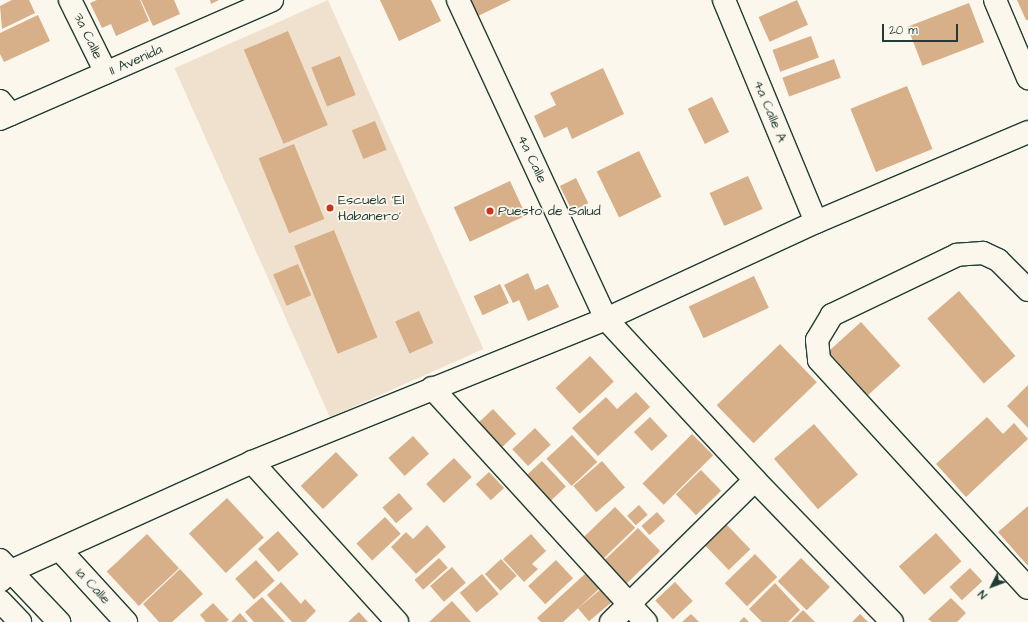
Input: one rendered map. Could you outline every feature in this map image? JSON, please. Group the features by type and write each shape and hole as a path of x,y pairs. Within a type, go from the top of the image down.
{"street":[{"name":"3a Calle","path":"70,0 106,73"},
{"name":"11 Avenida","path":"4,112 106,73 272,0"},
{"name":"4a Calle","path":"458,0 606,318 755,480 892,622"},
{"name":"4a Calle A","path":"724,0 816,222"},
{"path":"995,0 1028,78"},
{"path":"59,622 4,571 60,550 252,462 606,318 816,222 1028,132"},
{"path":"1028,290 998,260 983,253 957,255 832,315 816,340 819,360 1028,588"},
{"path":"432,388 646,622"},
{"path":"252,462 397,622"},
{"path":"611,622 755,480"},
{"name":"1a Calle","path":"60,550 126,622"},
{"path":"0,601 20,622"}],"shaded area":[{"name":"Escuela 'El Habanero'","path":"328,0 483,349 330,417 175,68"}],"building":[{"path":"12,0 29,0 35,13 2,29 0,6"},
{"path":"97,0 140,0 149,21 116,36 111,24 102,28 90,3"},
{"path":"141,0 174,0 180,14 153,26"},
{"path":"210,0 219,0 211,4"},
{"path":"380,0 431,0 441,21 399,41"},
{"path":"471,0 511,0 478,16"},
{"path":"797,0 808,25 770,42 759,17"},
{"path":"1017,0 1028,0 1028,20 1026,20"},
{"path":"969,3 984,42 922,66 907,27"},
{"path":"38,15 50,41 4,62 0,54 0,33"},
{"path":"288,31 328,125 284,144 244,50"},
{"path":"811,36 819,58 780,72 772,50"},
{"path":"340,56 356,95 327,107 311,68"},
{"path":"834,59 841,78 789,97 782,78"},
{"path":"603,68 624,114 572,139 567,127 544,138 534,116 556,105 550,93"},
{"path":"907,86 932,149 876,172 850,109"},
{"path":"712,97 729,132 705,144 688,109"},
{"path":"375,121 387,150 363,159 352,130"},
{"path":"294,144 324,219 289,233 259,158"},
{"path":"639,151 661,197 619,217 597,172"},
{"path":"748,176 763,209 724,226 710,193"},
{"path":"576,178 588,203 572,211 560,186"},
{"name":"Puesto de Salud","path":"510,181 526,215 470,242 454,207"},
{"path":"334,230 377,338 338,354 294,246"},
{"path":"298,264 311,295 286,306 273,275"},
{"path":"528,273 535,290 548,284 559,307 528,321 519,300 513,303 504,285"},
{"path":"754,276 769,308 704,338 689,306"},
{"path":"500,284 509,303 483,315 474,296"},
{"path":"959,291 1015,356 984,383 927,319"},
{"path":"419,311 433,343 409,354 395,322"},
{"path":"861,322 900,366 868,395 828,351"},
{"path":"780,344 817,382 754,443 717,405"},
{"path":"590,356 614,382 579,414 556,388"},
{"path":"1028,385 1028,428 1007,406"},
{"path":"636,392 650,407 598,456 572,428 606,397 617,409"},
{"path":"493,409 516,434 499,450 476,425"},
{"path":"650,417 668,436 652,451 634,432"},
{"path":"987,417 1003,434 1014,423 1028,439 966,497 936,464"},
{"path":"814,424 858,475 818,509 774,459"},
{"path":"535,428 551,445 528,466 512,449"},
{"path":"692,434 713,455 664,505 643,483"},
{"path":"572,435 597,462 572,486 546,459"},
{"path":"413,436 429,454 405,476 388,458"},
{"path":"336,452 358,475 323,509 301,486"},
{"path":"454,458 472,477 444,503 426,484"},
{"path":"542,461 566,487 548,504 524,478"},
{"path":"602,461 625,487 596,512 573,486"},
{"path":"701,470 721,491 696,515 676,494"},
{"path":"489,472 504,488 491,500 476,484"},
{"path":"399,493 413,509 396,523 382,507"},
{"path":"227,498 264,537 226,573 189,533"},
{"path":"639,505 648,515 636,525 627,516"},
{"path":"1028,506 1028,566 998,532"},
{"path":"615,507 635,528 601,561 580,540"},
{"path":"657,512 665,521 649,535 641,526"},
{"path":"385,517 401,534 372,560 356,544"},
{"path":"726,524 750,549 729,570 704,545"},
{"path":"427,525 446,547 416,574 391,547 406,532 413,539"},
{"path":"638,528 660,551 623,587 601,564"},
{"path":"278,531 299,554 279,572 258,549"},
{"path":"936,533 961,561 924,595 899,566"},
{"path":"147,534 179,568 139,606 107,572"},
{"path":"531,534 546,551 532,564 538,569 524,582 503,559"},
{"path":"755,554 777,577 747,606 725,583"},
{"path":"439,558 448,568 423,590 414,580"},
{"path":"801,558 830,587 807,610 778,581"},
{"path":"501,559 517,576 501,591 485,574"},
{"path":"256,560 275,581 254,600 235,579"},
{"path":"556,560 573,578 545,604 528,586"},
{"path":"452,567 466,583 444,602 430,586"},
{"path":"970,568 982,581 962,600 950,587"},
{"path":"180,569 203,594 172,622 159,622 143,604"},
{"path":"586,573 600,588 563,622 541,622 537,618"},
{"path":"482,574 499,594 476,613 460,593"},
{"path":"281,582 301,604 305,599 316,611 305,622 292,622 267,595"},
{"path":"675,582 693,601 673,619 655,600"},
{"path":"775,583 800,610 788,622 762,622 749,609"},
{"path":"601,589 612,602 589,621 578,608"},
{"path":"262,597 285,622 254,622 245,612"},
{"path":"951,598 966,613 957,622 932,622 928,619"},
{"path":"452,601 471,622 429,622"},
{"path":"213,603 229,620 226,622 206,622 200,615"},
{"path":"803,610 815,622 791,622"},
{"path":"359,612 368,622 348,622"},
{"path":"240,613 248,622 231,622"},
{"path":"691,614 699,622 682,622"},
{"path":"860,614 868,622 852,622"},
{"path":"744,617 749,622 739,622"}],"place":[{"name":"Escuela 'El Habanero'","path":"330,208"},
{"name":"Puesto de Salud","path":"490,211"}]}
